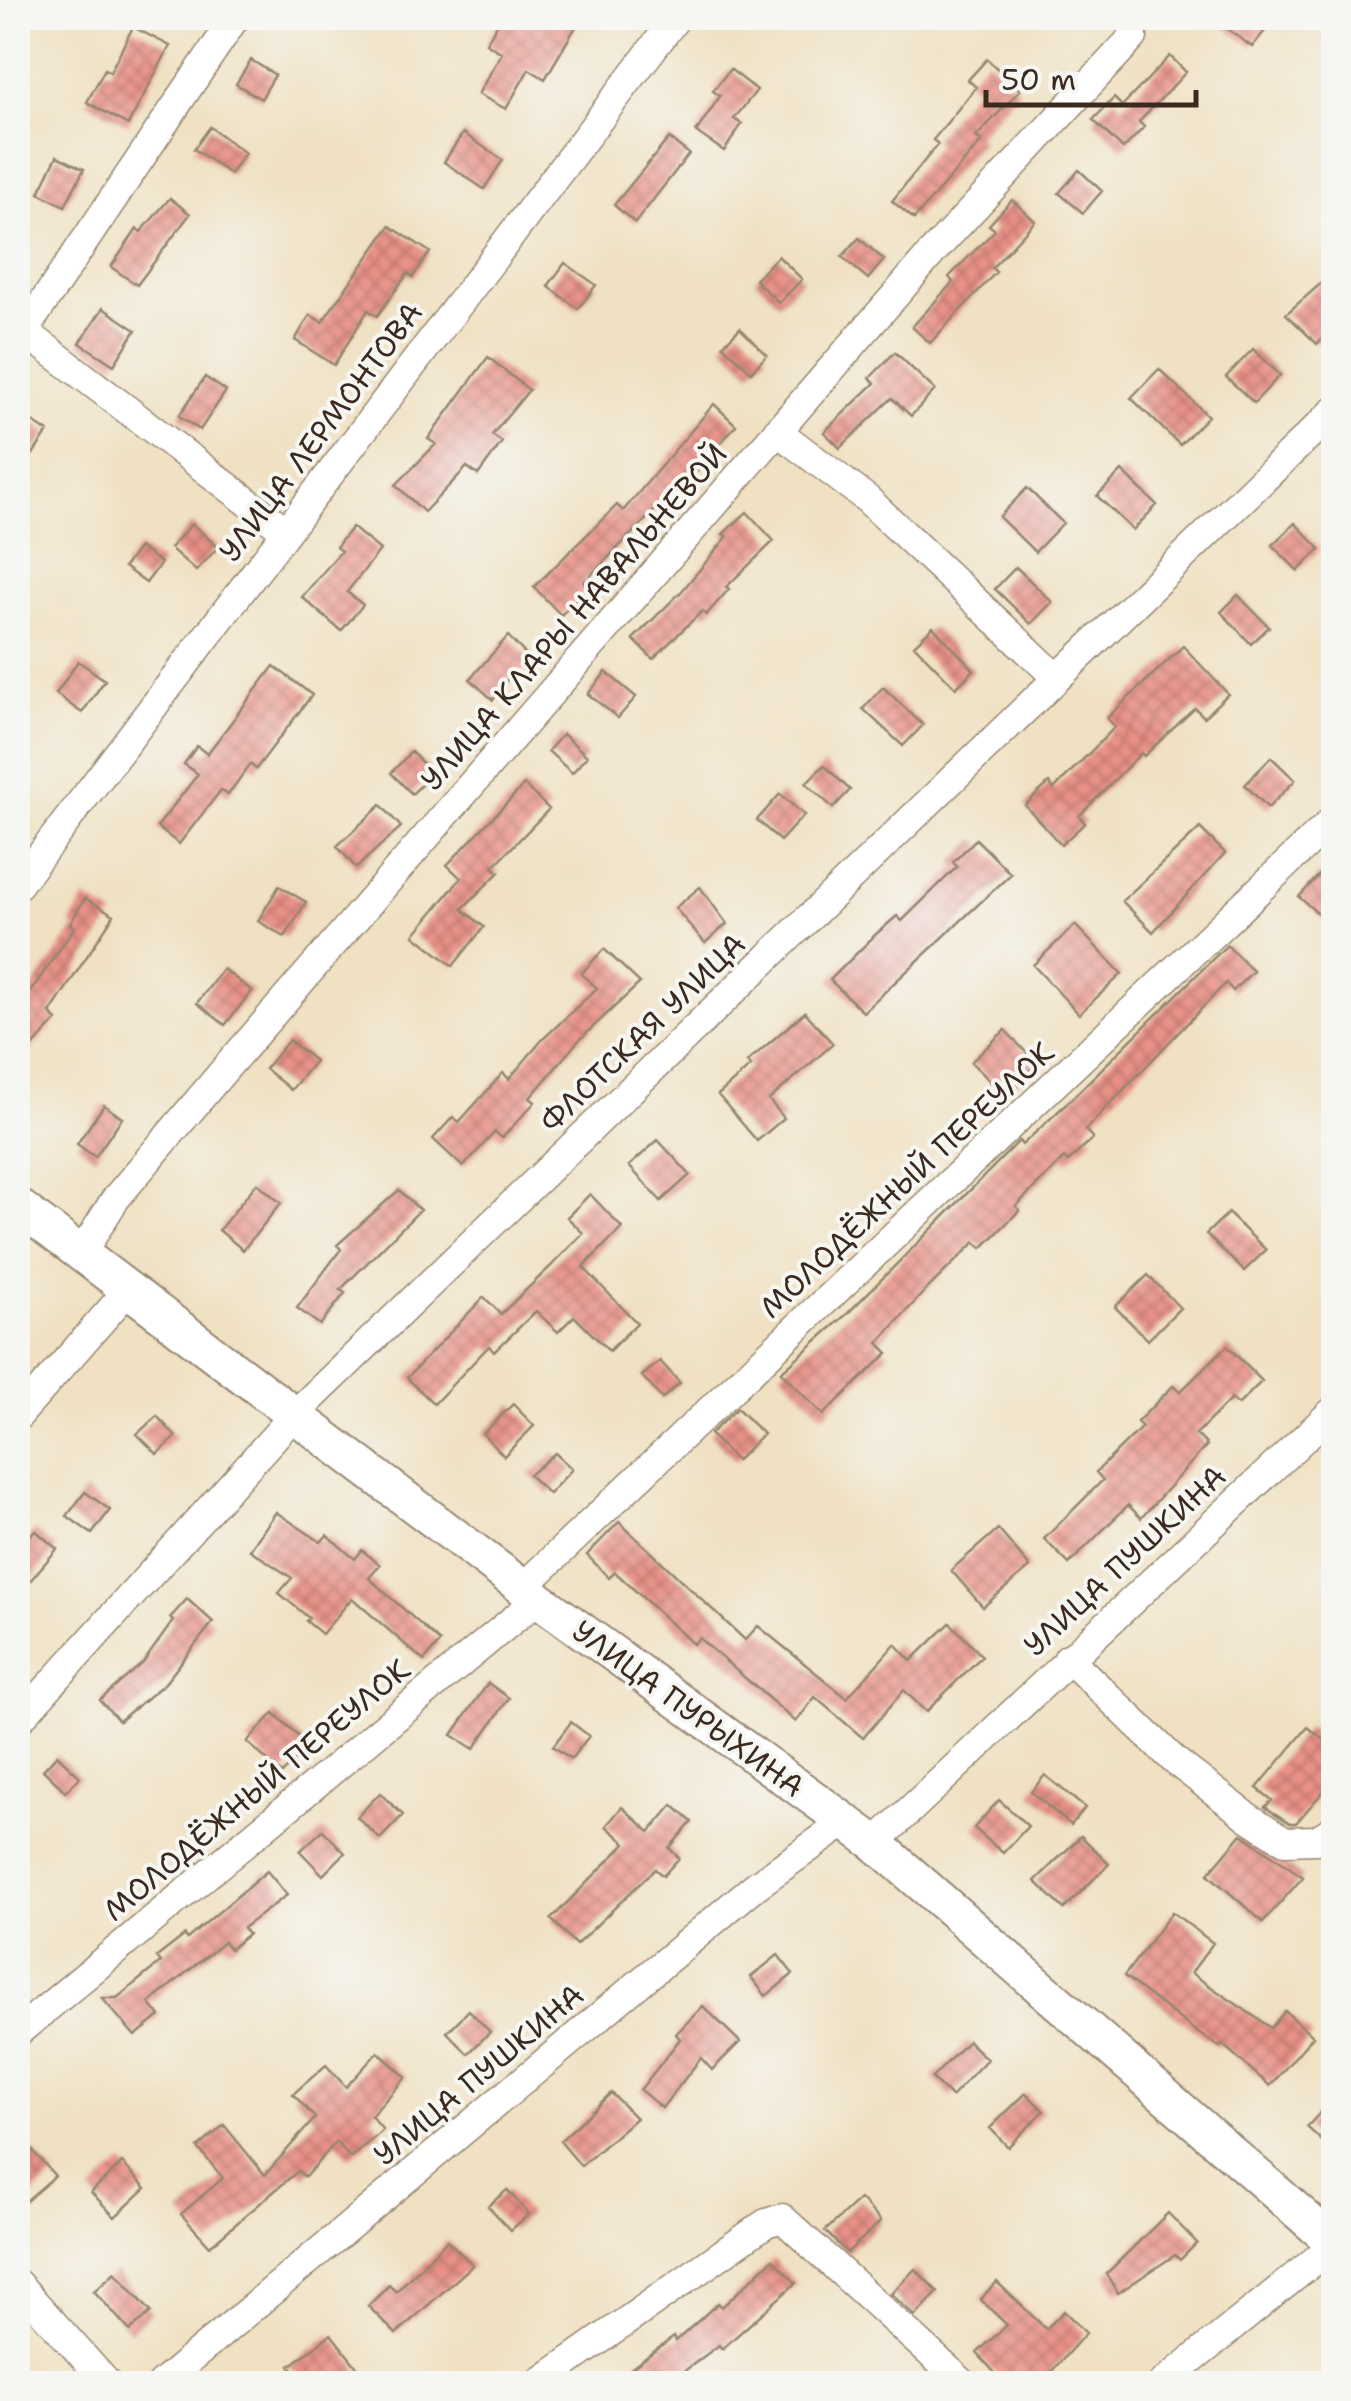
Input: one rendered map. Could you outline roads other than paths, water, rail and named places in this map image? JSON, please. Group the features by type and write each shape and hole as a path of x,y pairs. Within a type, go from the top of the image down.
{"street":[{"path":"234,18 21,335 286,531"},
{"name":"УЛИЦА ЛЕРМОНТОВА","path":"18,885 676,18"},
{"name":"УЛИЦА КЛАРЫ НАВАЛЬНЕВОЙ","path":"81,1254 116,1198 225,1069 931,254 1133,37"},
{"name":"ФЛОТСКАЯ УЛИЦА","path":"18,1721 295,1414 1334,411"},
{"path":"777,431 867,500 1057,678"},
{"name":"МОЛОДЁЖНЫЙ ПЕРЕУЛОК","path":"18,2032 530,1593 1334,818"},
{"name":"УЛИЦА ПУРЫХИНА","path":"18,1206 530,1593 875,1842 1334,2244"},
{"path":"18,1416 129,1290"},
{"name":"УЛИЦА ПУШКИНА","path":"875,1842 1334,1410"},
{"path":"1068,1658 1175,1761 1285,1841 1316,1840 1334,1829"},
{"name":"УЛИЦА ПУШКИНА","path":"161,2384 754,1887 844,1823"},
{"path":"537,2384 766,2224 782,2218 964,2384"},
{"path":"1162,2384 1334,2244"},
{"path":"18,2284 108,2384"}]}
